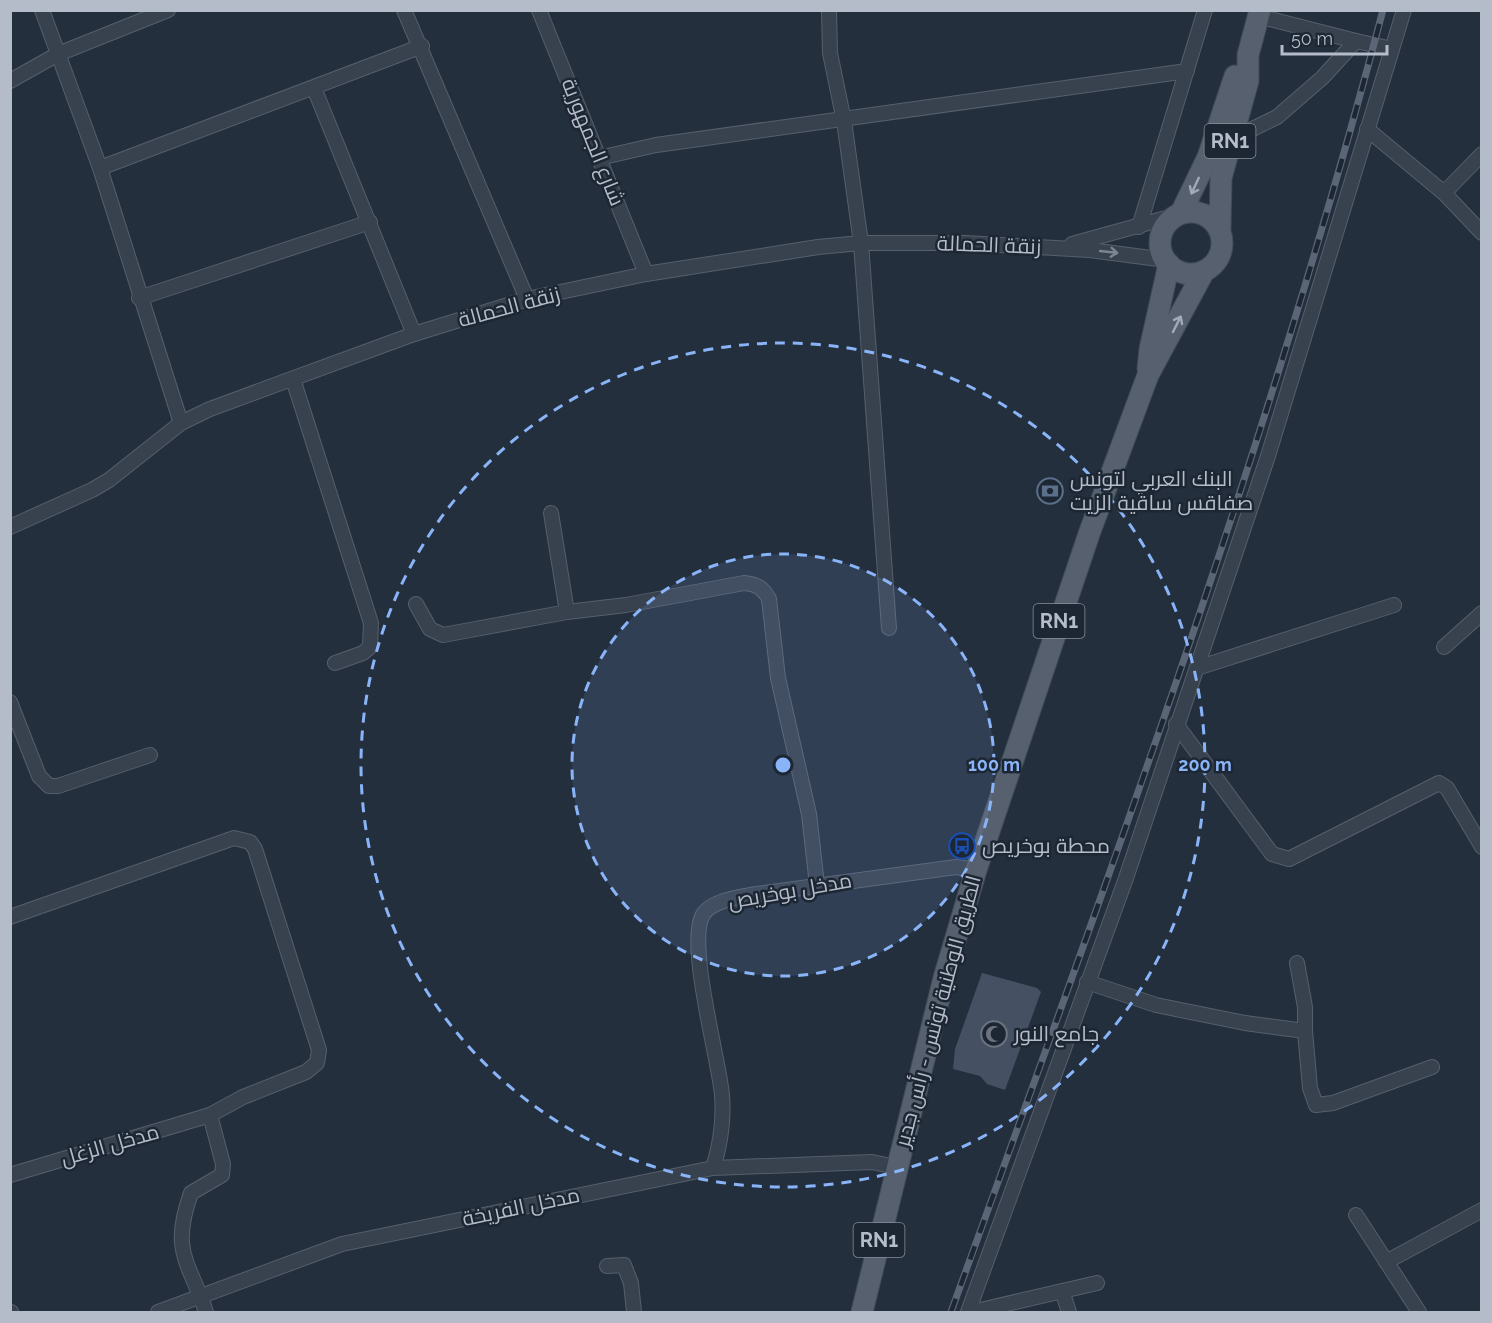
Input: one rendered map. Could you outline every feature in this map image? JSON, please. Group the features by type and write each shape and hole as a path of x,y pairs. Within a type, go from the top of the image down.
{"main road":[{"name":"RN1","path":"1204,271 1218,258 1222,249 1221,178 1248,81 1248,55 1259,13"},
{"name":"RN1","path":"1167,262 1161,251 1163,230 1179,214 1208,157 1234,77 1248,55"},
{"path":"1179,214 1199,212 1208,216 1220,229"},
{"path":"1167,262 1185,273 1204,271"},
{"name":"الطريق الوطنية تونس - رأس جدير","path":"1148,375 1150,349 1167,262"},
{"name":"الطريق الوطنية تونس - رأس جدير","path":"862,1312 944,978 966,868 1148,375 1204,271"}],"street":[{"path":"42,10 100,168 181,423"},
{"path":"10,81 58,54 168,10"},
{"path":"404,10 422,46 527,299"},
{"name":"شارع الجمهورية","path":"539,10 646,274"},
{"path":"829,10 830,53 844,121 861,243 889,628"},
{"path":"1139,227 1205,10"},
{"path":"970,1312 1125,881 1291,386 1404,10"},
{"path":"1259,13 1392,49"},
{"path":"1230,140 1277,117 1322,78 1356,41"},
{"path":"100,168 422,46"},
{"path":"599,158 656,145 844,121 1187,71"},
{"path":"314,88 414,334"},
{"path":"1367,129 1444,192 1482,233"},
{"path":"1444,192 1482,154"},
{"path":"1052,248 1139,227 1179,214"},
{"path":"140,298 370,222"},
{"name":"زنقة الحمالة","path":"10,527 109,480 181,423 414,334 527,299 646,274 861,243 965,243 1052,248"},
{"path":"1052,248 1167,262"},
{"path":"293,379 371,622 370,647 363,653 335,663"},
{"path":"551,513 567,612"},
{"path":"416,604 430,629 443,635 567,612 626,605 744,584 754,584 765,591 770,598 778,678 789,736 809,814 817,885"},
{"path":"1197,668 1394,605"},
{"path":"1444,647 1482,614"},
{"path":"10,702 39,776 49,786 58,786 150,755"},
{"path":"1176,724 1272,854 1289,859 1439,783 1447,788 1482,847"},
{"name":"مدخل الزغل","path":"10,917 234,838 249,842 255,849 319,1050 319,1059 306,1072 243,1097 210,1115 10,1175"},
{"name":"مدخل بوخريص","path":"713,1168 722,1140 722,1101 702,976 699,947 700,919 711,907 731,899 817,885 966,868"},
{"path":"1297,963 1305,1007 1310,1088 1316,1105 1333,1103 1432,1067"},
{"path":"1088,982 1156,1005 1245,1023 1305,1032"},
{"path":"206,1312 186,1268 180,1236 191,1193 222,1175 223,1164 210,1115"},
{"name":"مدخل الفريخة","path":"158,1312 342,1244 713,1168 872,1162 896,1167"},
{"path":"1386,1262 1482,1210"},
{"path":"1356,1215 1419,1312"},
{"path":"607,1266 624,1265 628,1272 634,1312"},
{"path":"970,1312 1097,1283"},
{"path":"1062,1291 1069,1312"}],"building":[{"path":"982,973 1037,988 1041,992 1005,1090 987,1084 980,1076 953,1069 955,1049"}],"railway":[{"path":"951,1312 1068,990 1182,666 1236,504 1337,176 1383,10"}],"place":[{"name":"البنك العربي لتونس صفاقس ساقية الزيت","path":"1050,491"},
{"name":"محطة بوخريص","path":"962,846"},
{"name":"جامع النور","path":"994,1034"}]}
